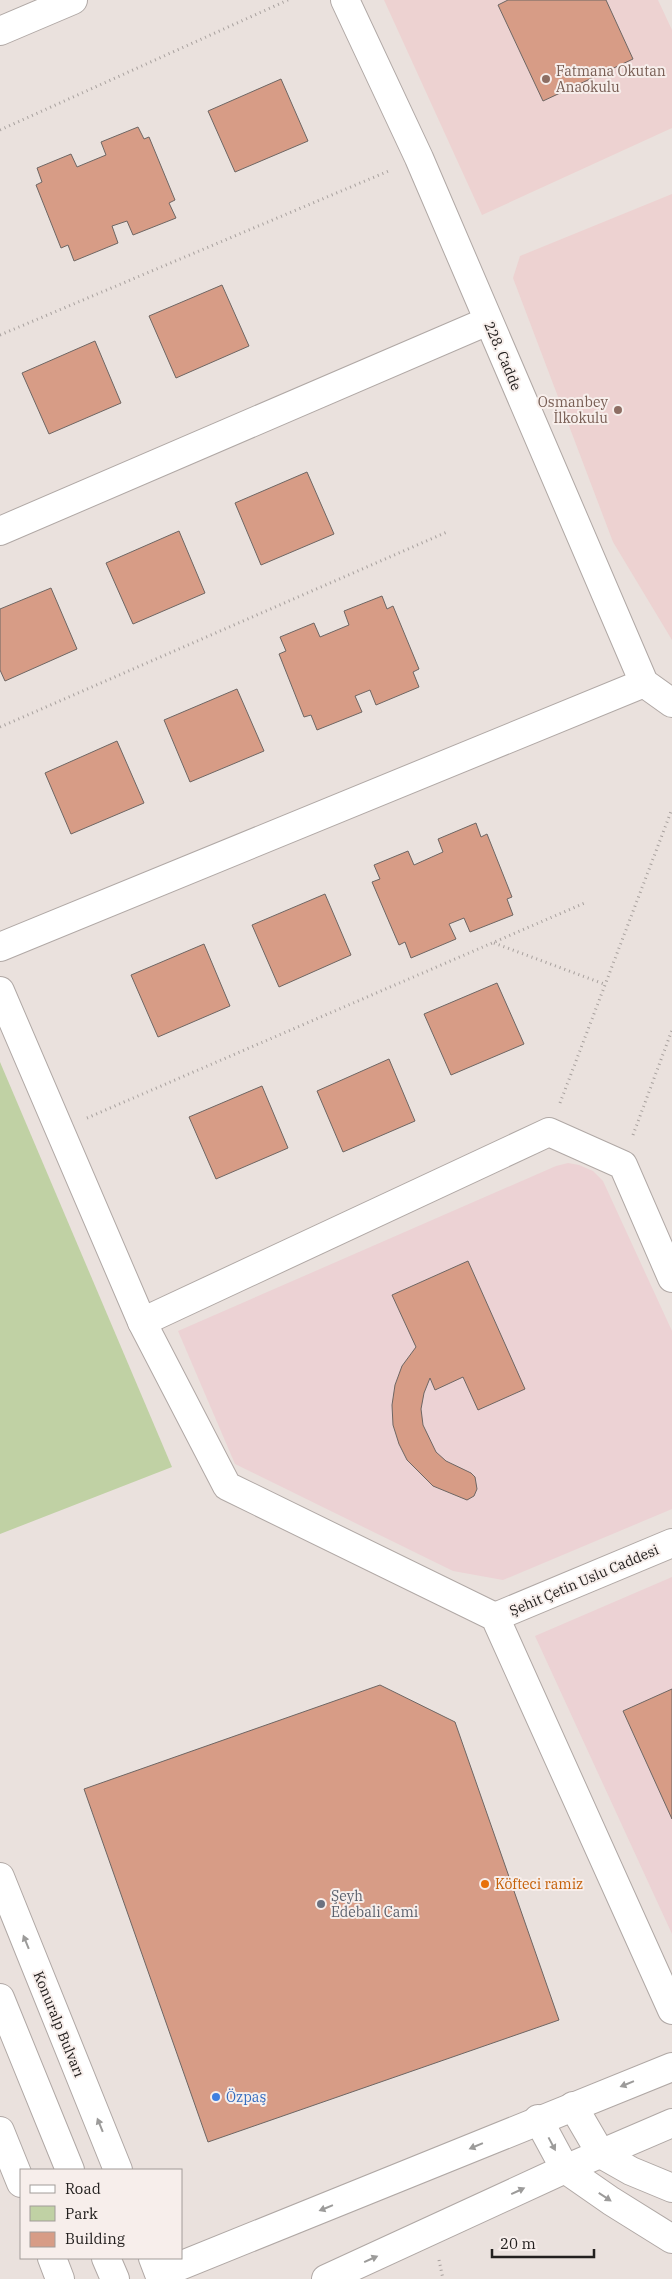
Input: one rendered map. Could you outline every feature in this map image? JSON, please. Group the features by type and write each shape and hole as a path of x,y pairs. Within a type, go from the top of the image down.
{"street":[{"path":"0,31 73,0"},
{"name":"228. Cadde","path":"346,0 419,158 644,683"},
{"path":"0,531 488,321"},
{"path":"0,946 644,683 672,703"},
{"path":"0,992 142,1322 227,1486 495,1617 672,2010"},
{"path":"142,1322 549,1132 623,1165 672,1278"},
{"name":"Şehit Çetin Uslu Caddesi","path":"495,1617 672,1543"},
{"name":"Konuralp Bulvarı","path":"0,1877 118,2169"},
{"path":"0,1998 70,2169"},
{"path":"158,2270 376,2188 538,2119 672,2067"},
{"path":"573,2106 601,2154 631,2171 672,2188"},
{"path":"538,2119 565,2169 610,2201 672,2239"},
{"path":"326,2279 565,2169 672,2123"},
{"path":"0,2131 20,2181"},
{"path":"52,2259 60,2279"},
{"path":"106,2259 115,2279"}],"path":[{"path":"0,130 288,0"},
{"path":"0,335 419,158"},
{"path":"0,727 447,532"},
{"path":"549,1132 672,809"},
{"path":"59,1131 138,1094 587,902"},
{"path":"494,943 604,984"},
{"path":"623,1165 672,1030"},
{"path":"437,2255 443,2279"}],"shaded area":[{"name":"Fatmana Okutan Anaokulu","path":"384,0 658,0 672,30 672,128 482,215"},
{"name":"Osmanbey İlkokulu","path":"672,194 672,640 613,542 513,278 520,256"},
{"path":"568,1163 593,1171 603,1181 672,1331 672,1509 503,1580 453,1571 235,1464 178,1331 556,1166"},
{"path":"672,1577 672,1934 535,1636"}],"green space":[{"path":"0,1062 172,1467 0,1534"}],"building":[{"path":"508,0 606,0 633,59 543,101 498,5"},
{"path":"281,79 308,141 235,172 208,111"},
{"path":"138,127 144,139 149,137 175,200 169,203 176,218 133,235 127,221 112,226 118,243 74,261 68,245 61,248 36,185 42,182 37,168 71,154 77,167 106,155 101,142"},
{"path":"222,285 249,346 176,378 149,316"},
{"path":"95,341 121,403 49,434 22,373"},
{"path":"307,472 334,534 261,565 235,503"},
{"path":"179,531 205,593 133,624 106,563"},
{"path":"51,588 77,649 5,681 0,670 0,609"},
{"path":"382,596 387,609 393,606 419,669 413,672 419,687 376,705 370,690 355,696 362,712 317,730 311,715 304,717 279,654 286,651 280,637 314,623 320,637 349,625 344,611"},
{"path":"237,689 264,751 190,782 164,720"},
{"path":"117,741 144,803 71,834 45,773"},
{"path":"476,823 481,837 487,834 512,897 507,899 513,915 470,932 464,918 449,924 456,939 411,958 405,942 399,945 372,882 380,879 374,865 408,851 414,865 443,852 438,839"},
{"path":"325,894 351,955 279,987 252,925"},
{"path":"204,944 230,1006 158,1037 131,975"},
{"path":"497,983 524,1044 451,1075 424,1014"},
{"path":"389,1059 415,1121 343,1152 317,1091"},
{"path":"262,1086 288,1148 216,1179 189,1117"},
{"path":"468,1261 525,1389 478,1410 463,1377 435,1390 430,1378 424,1393 421,1409 423,1425 436,1452 446,1461 471,1473 475,1477 477,1489 474,1496 467,1500 433,1486 407,1460 399,1444 393,1425 392,1405 395,1385 402,1366 416,1347 392,1295"},
{"name":"Şeyh Edebali Cami","path":"380,1685 455,1722 559,2020 208,2142 84,1789"},
{"path":"672,1689 672,1819 623,1711"}],"place":[{"name":"Fatmana Okutan Anaokulu","path":"546,79"},
{"name":"Osmanbey İlkokulu","path":"618,410"},
{"name":"Köfteci ramiz","path":"485,1884"},
{"name":"Şeyh Edebali Cami","path":"321,1904"},
{"name":"Özpaş","path":"216,2097"}]}
